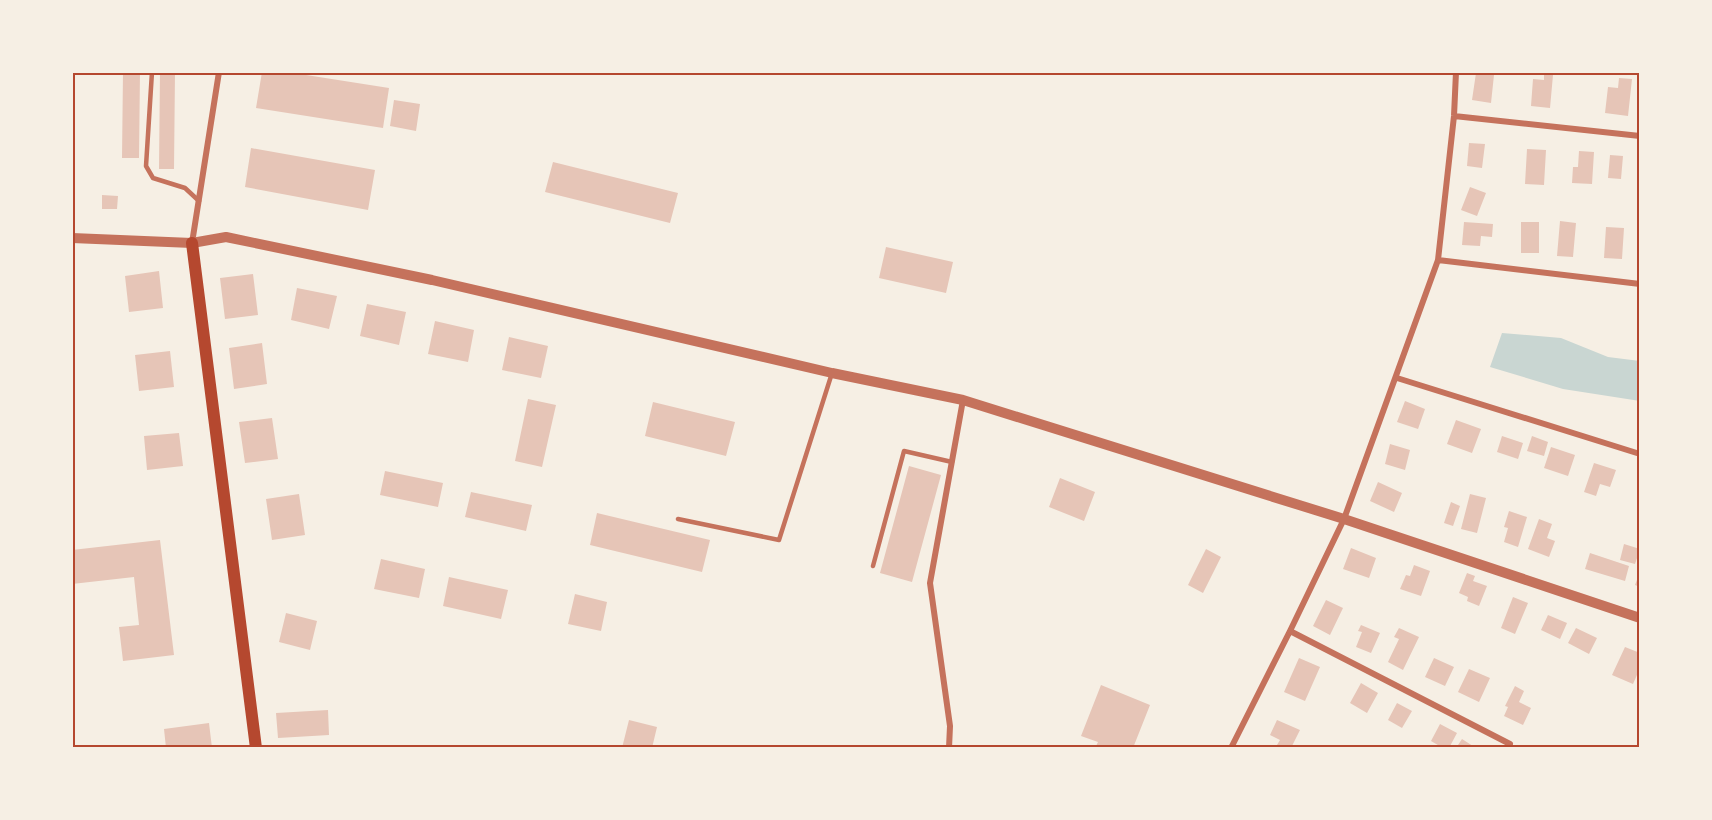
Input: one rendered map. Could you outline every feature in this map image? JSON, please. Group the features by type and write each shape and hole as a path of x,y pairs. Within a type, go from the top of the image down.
{"main road":[{"path":"192,243 256,748"}],"street":[{"path":"192,243 219,72"},
{"path":"1231,748 1344,519 1438,260 1454,116 1456,72"},
{"path":"1454,116 1640,136"},
{"path":"72,238 192,243 226,237 432,280 832,373 963,400 1344,519 1640,618"},
{"path":"1438,260 1640,284"},
{"path":"1397,378 1640,454"},
{"path":"949,748 950,726 930,584 963,400"},
{"path":"1290,631 1510,744"}],"lane":[{"path":"152,72 146,166 153,178 185,188 199,201"},
{"path":"678,519 779,540 832,373"},
{"path":"873,566 904,451 952,462"}],"shaded area":[{"path":"1502,333 1561,338 1608,357 1640,361 1640,401 1563,389 1490,367"}],"building":[{"path":"123,72 140,72 139,158 122,158"},
{"path":"160,72 175,72 174,169 159,169"},
{"path":"262,72 287,72 389,88 383,128 256,108"},
{"path":"1476,73 1494,75 1491,103 1472,100"},
{"path":"1544,74 1553,75 1550,108 1531,106 1533,79 1544,80"},
{"path":"1619,78 1632,79 1628,116 1605,113 1608,87 1618,88"},
{"path":"394,100 420,104 416,131 390,126"},
{"path":"1469,143 1485,144 1482,168 1467,166"},
{"path":"251,148 375,170 368,210 245,187"},
{"path":"1527,149 1546,150 1544,185 1525,184"},
{"path":"1579,151 1594,152 1592,184 1572,183 1573,167 1578,167"},
{"path":"1610,155 1623,156 1621,179 1608,178"},
{"path":"553,162 678,193 670,223 545,192"},
{"path":"1470,187 1486,193 1477,216 1461,210"},
{"path":"102,195 118,196 117,209 102,209"},
{"path":"1560,221 1576,223 1573,257 1557,256"},
{"path":"1464,222 1493,224 1492,237 1481,236 1480,246 1462,245"},
{"path":"1521,222 1539,222 1539,253 1521,253"},
{"path":"1606,227 1624,228 1622,259 1604,258"},
{"path":"886,247 953,262 946,293 879,278"},
{"path":"159,271 163,308 129,312 125,276"},
{"path":"253,274 258,315 225,319 220,278"},
{"path":"297,288 337,296 329,329 291,320"},
{"path":"367,304 406,312 399,345 360,336"},
{"path":"435,321 474,330 468,362 428,354"},
{"path":"509,337 548,346 541,378 502,370"},
{"path":"262,343 267,384 234,389 229,348"},
{"path":"170,351 174,387 139,391 135,355"},
{"path":"528,399 556,405 542,467 515,461"},
{"path":"1405,401 1425,409 1418,429 1397,422"},
{"path":"653,402 735,422 726,456 645,436"},
{"path":"272,418 278,459 245,463 239,422"},
{"path":"1456,420 1481,429 1472,453 1447,444"},
{"path":"179,433 183,466 147,470 144,436"},
{"path":"1502,436 1523,443 1518,459 1497,452"},
{"path":"1532,436 1548,442 1544,456 1527,451"},
{"path":"1390,444 1410,450 1405,470 1385,464"},
{"path":"1551,447 1575,455 1568,476 1544,468"},
{"path":"1594,463 1616,470 1610,487 1600,484 1596,496 1584,492"},
{"path":"909,466 941,475 912,582 880,573"},
{"path":"385,471 443,483 438,507 380,495"},
{"path":"1060,478 1095,492 1084,521 1049,507"},
{"path":"1378,482 1402,493 1394,512 1370,501"},
{"path":"471,492 532,505 526,531 465,517"},
{"path":"299,494 305,535 272,540 266,499"},
{"path":"1470,494 1486,498 1477,533 1461,529"},
{"path":"1451,502 1460,506 1453,526 1444,523"},
{"path":"1509,511 1527,517 1518,547 1504,542 1508,528 1504,527"},
{"path":"597,513 710,540 702,572 590,545"},
{"path":"1539,519 1552,524 1547,538 1555,541 1549,557 1528,549"},
{"path":"160,540 174,655 123,661 119,627 139,625 134,577 72,584 72,550"},
{"path":"1624,544 1640,549 1635,564 1620,560"},
{"path":"1351,548 1376,558 1369,578 1343,569"},
{"path":"1206,549 1221,557 1203,593 1188,585"},
{"path":"1590,553 1629,566 1625,581 1585,569"},
{"path":"381,559 425,569 419,598 374,589"},
{"path":"1414,565 1430,571 1421,596 1400,589 1406,575 1410,576"},
{"path":"1640,572 1640,587 1635,585"},
{"path":"1467,573 1475,576 1473,581 1487,586 1479,606 1467,601 1468,597 1459,593"},
{"path":"449,577 508,590 501,619 443,606"},
{"path":"575,594 607,602 601,631 568,624"},
{"path":"1513,597 1528,603 1515,634 1501,628"},
{"path":"1326,600 1343,608 1330,635 1313,626"},
{"path":"286,613 317,621 310,650 279,642"},
{"path":"1548,615 1567,623 1560,639 1541,630"},
{"path":"1361,625 1380,633 1371,653 1356,647 1362,632 1358,631"},
{"path":"1399,628 1419,637 1403,670 1388,662 1399,639 1394,637"},
{"path":"1576,628 1597,638 1589,654 1568,643"},
{"path":"1625,647 1640,653 1640,668 1633,684 1612,675"},
{"path":"1299,658 1320,667 1305,701 1284,692"},
{"path":"1434,658 1454,667 1445,686 1425,677"},
{"path":"1469,669 1490,678 1479,702 1458,692"},
{"path":"1361,683 1378,693 1367,713 1350,703"},
{"path":"1101,685 1150,705 1133,748 1095,748 1098,742 1081,736"},
{"path":"1515,686 1524,691 1519,702 1531,708 1523,725 1504,716 1508,707 1505,706"},
{"path":"1397,703 1412,711 1402,728 1388,720"},
{"path":"328,710 329,735 278,738 276,713"},
{"path":"629,720 657,727 652,748 622,748"},
{"path":"1277,720 1300,730 1291,748 1277,745 1280,740 1270,735"},
{"path":"209,723 212,748 166,748 164,729"},
{"path":"1440,724 1457,733 1449,748 1443,748 1431,741"},
{"path":"1462,739 1476,748 1456,748"}]}
